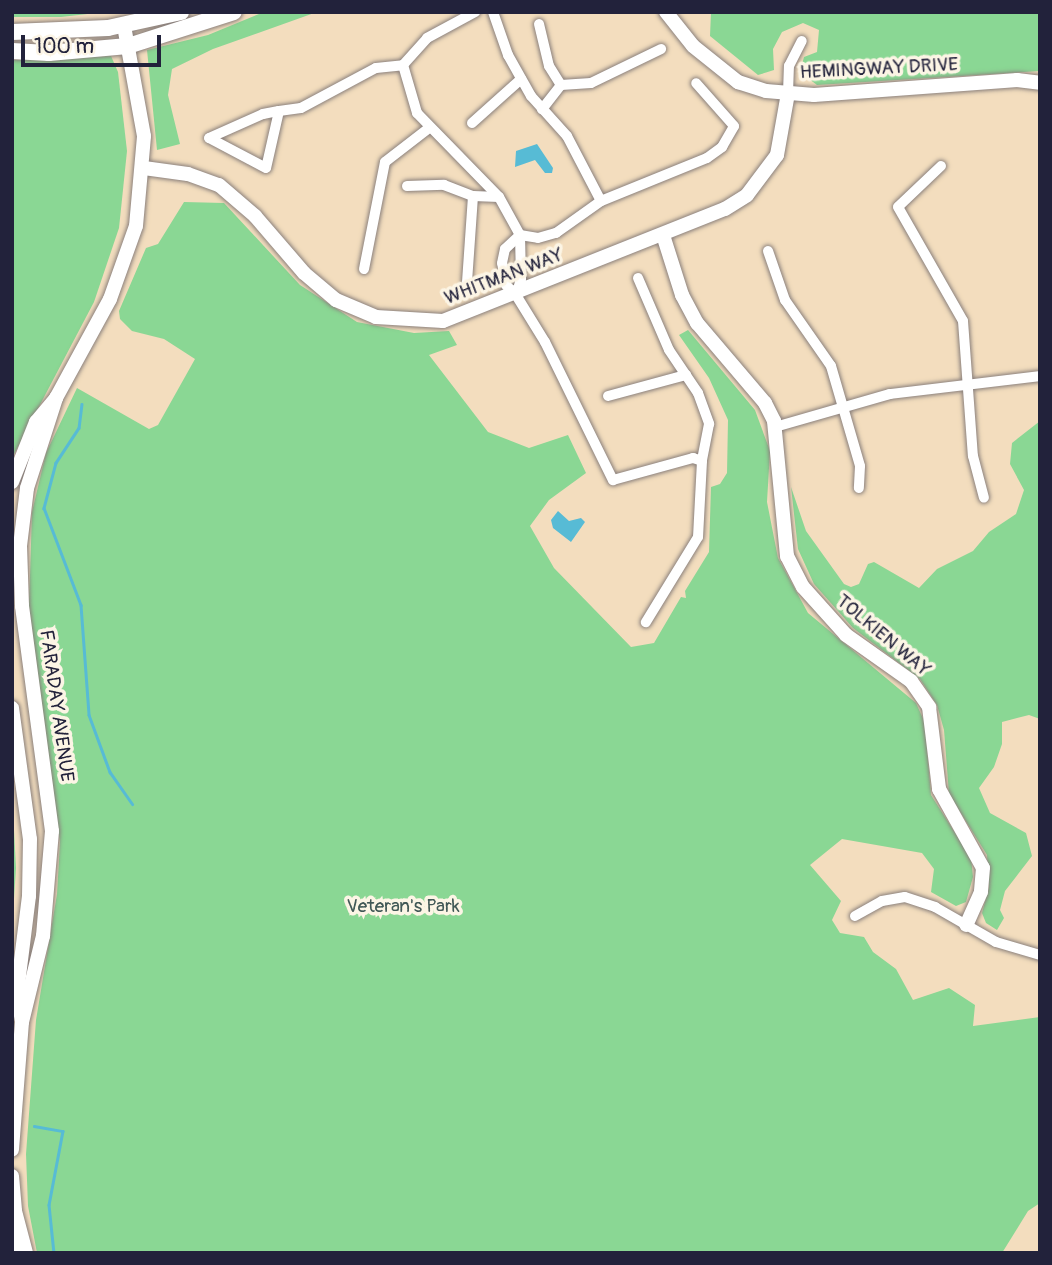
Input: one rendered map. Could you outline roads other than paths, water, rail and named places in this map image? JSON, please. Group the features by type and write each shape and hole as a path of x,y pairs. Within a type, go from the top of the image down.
{"main road":[{"path":"12,32 62,33 124,26 181,12"},
{"path":"12,51 49,53 129,49 234,12"}],"street":[{"path":"279,111 266,168 209,138 263,114 279,111 301,107 376,68 403,65 427,37 475,12"},
{"path":"493,12 521,79 567,136 601,201"},
{"name":"HEMINGWAY DRIVE","path":"666,12 693,46 738,82 788,93 814,95 1017,80 1040,83"},
{"path":"539,24 549,66 561,85"},
{"name":"FARADAY AVENUE","path":"12,1150 22,1022 43,936 52,831 22,607 20,546 27,488 56,398 122,272 136,226 144,168 144,136 124,26"},
{"name":"WHITMAN WAY","path":"144,168 188,174 219,185 256,216 318,286 336,300 376,317 443,321 516,295 725,209 761,180 777,155 788,93 789,66 802,41"},
{"path":"542,108 561,85 592,83 662,48"},
{"path":"403,65 409,98 429,128 499,197 520,236 521,279 516,295"},
{"path":"472,123 521,79"},
{"path":"696,83 734,126 722,147 707,158 601,201 556,233 538,238 520,236 505,249 502,263 506,285 516,295 545,342 613,480 693,458 702,461"},
{"path":"364,269 386,162 429,128"},
{"path":"941,166 898,206 963,321 973,456 984,498"},
{"path":"407,186 444,185 473,196 499,197"},
{"path":"467,282 473,196"},
{"name":"TOLKIEN WAY","path":"663,235 682,295 697,323 765,402 775,427 787,556 803,587 846,635 911,681 929,707 939,789 982,869 981,892 966,925"},
{"path":"768,251 785,300 831,366 860,466 859,488"},
{"path":"638,278 668,350 686,375 709,424 702,461 698,537 646,622"},
{"path":"608,396 686,375"},
{"path":"775,427 890,394 969,381 1013,382 1040,376"},
{"name":"FARADAY AVENUE","path":"12,482 36,422 56,398"},
{"name":"FARADAY AVENUE","path":"12,708 30,839 29,896 18,993 22,1022"},
{"path":"855,916 882,901 905,897 996,942 1040,955"},
{"path":"12,1176 13,1213 26,1253"},
{"path":"12,1236 15,1253"}],"water":[{"path":"537,144 553,168 552,173 545,173 535,160 515,167 516,151"},
{"path":"558,511 569,521 581,518 585,522 571,542 553,528 551,520"}],"waterway":[{"path":"82,404 79,428 56,463 44,508 81,605 89,715 110,772 132,804"},
{"path":"34,1126 63,1131 49,1205 54,1253"}],"park label":[{"name":"Veteran's Park","path":"403,907"}]}
